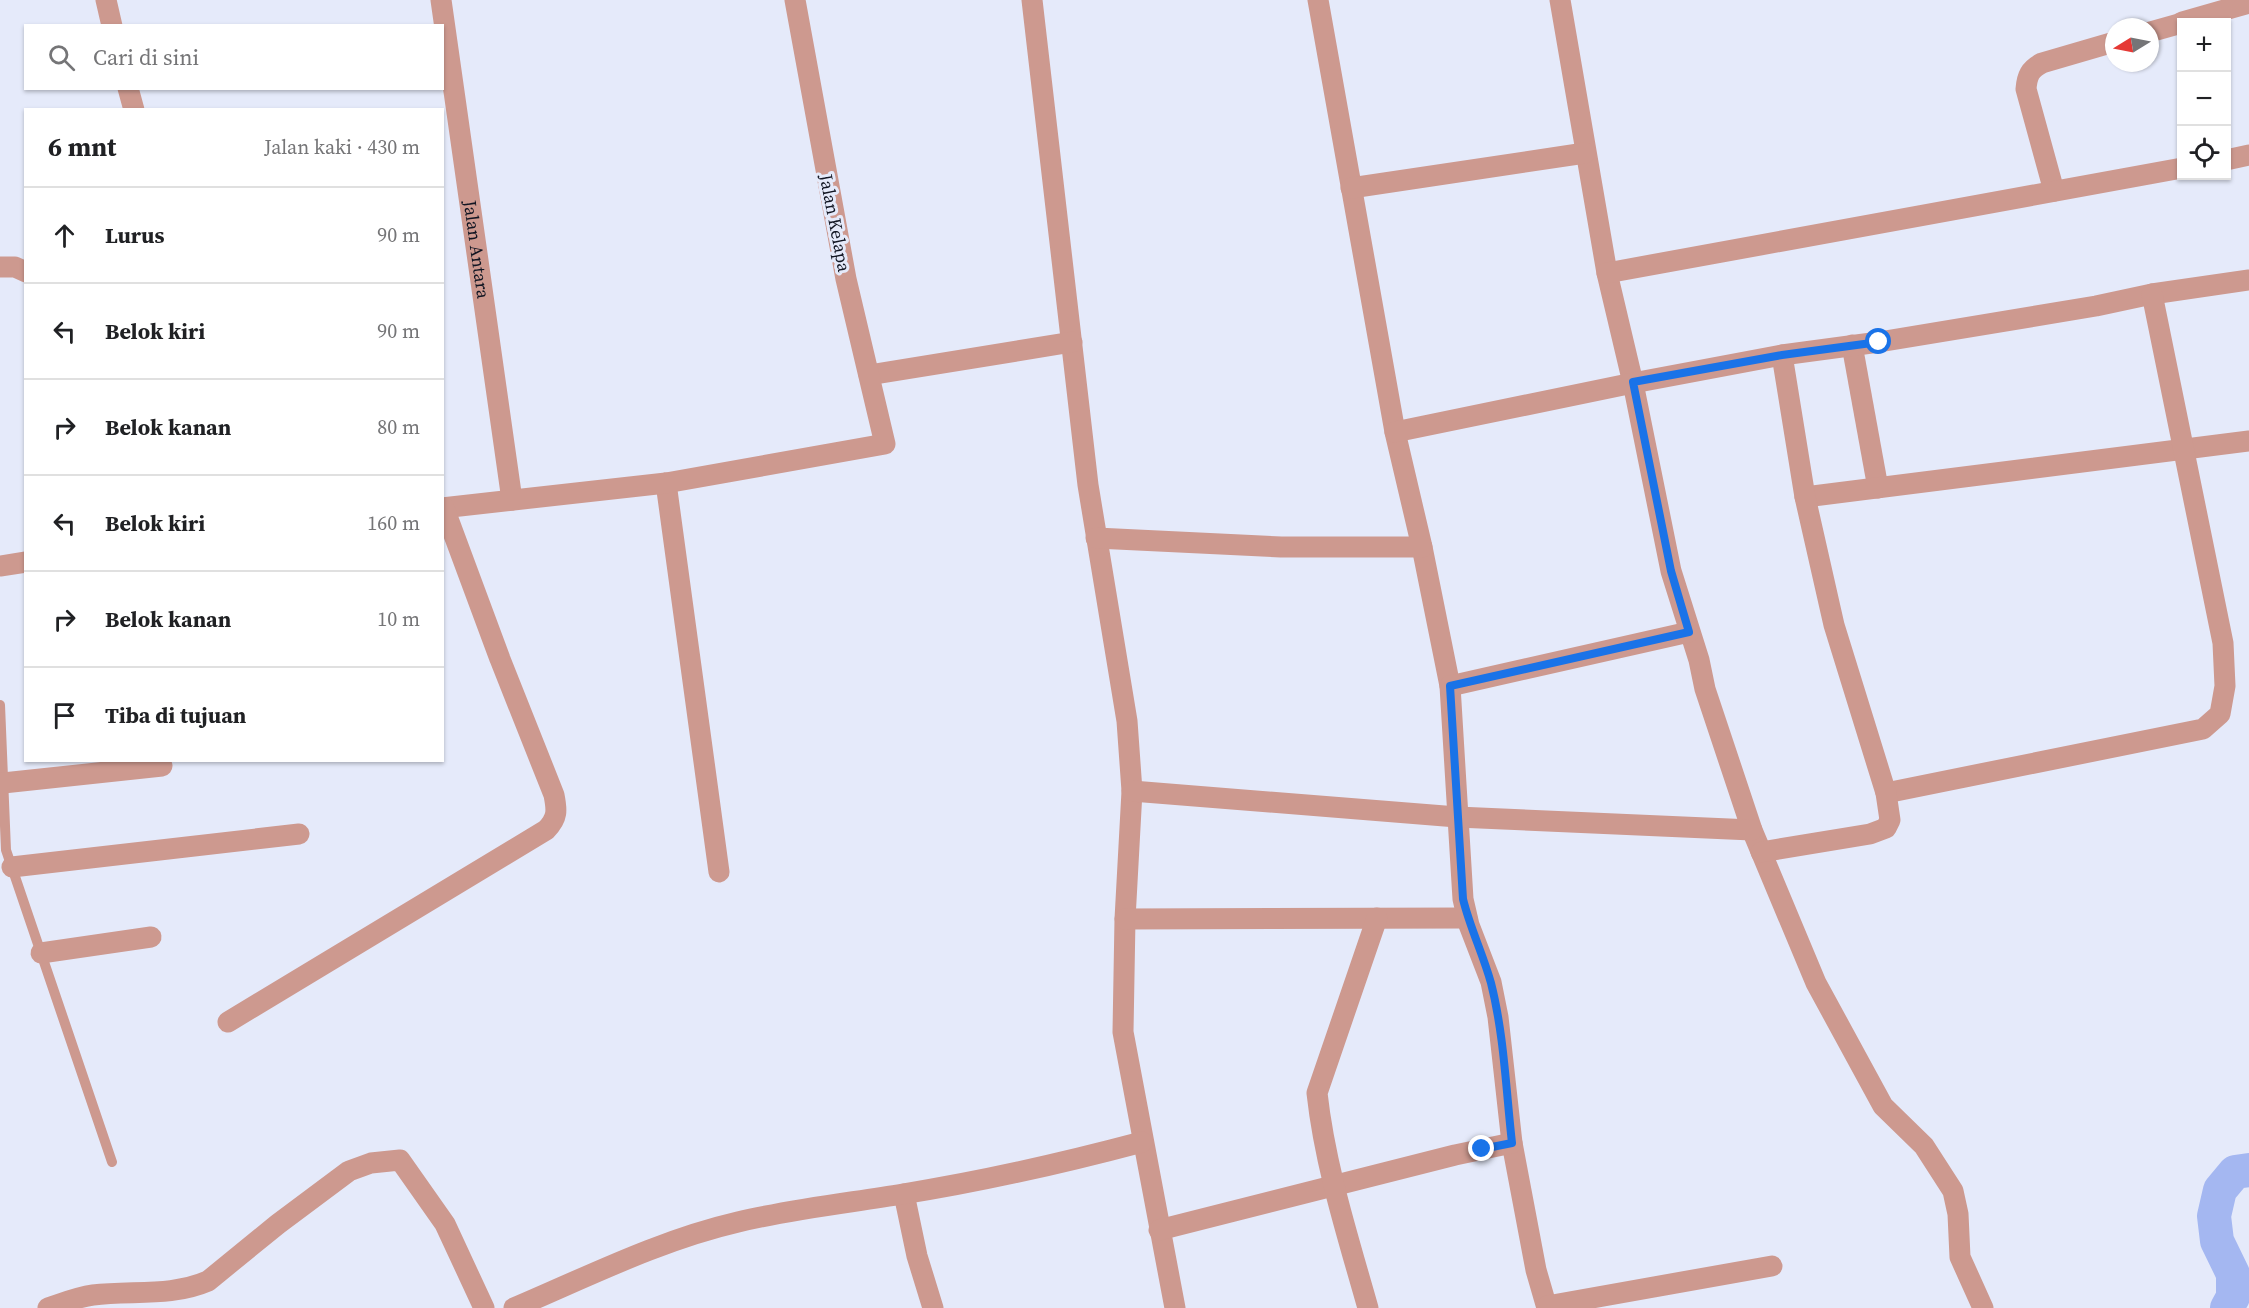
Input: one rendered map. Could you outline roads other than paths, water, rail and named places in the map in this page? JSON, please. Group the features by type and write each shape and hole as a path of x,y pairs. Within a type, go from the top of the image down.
{"street":[{"path":"106,0 112,24"},
{"name":"Jalan Antara","path":"441,0 512,500"},
{"name":"Jalan Kelapa","path":"666,483 885,444 842,256 795,0"},
{"path":"1032,0 1088,484 1127,721 1132,791 1125,919 1123,1032 1175,1308"},
{"path":"1318,0 1395,432 1422,547 1450,686 1463,899 1467,918 1491,982 1498,1017 1512,1143 1536,1270 1547,1307 1772,1266"},
{"path":"1560,0 1607,273 1633,382 1671,571 1752,830 1816,982 1883,1106 1924,1146 1953,1191 1958,1214 1960,1257 1983,1308"},
{"path":"2196,18 2249,3"},
{"path":"2159,29 2177,24"},
{"path":"2054,191 2026,88 2027,76 2034,67 2042,63 2105,45"},
{"path":"129,90 133,108"},
{"path":"1351,188 1585,153"},
{"path":"2231,159 2249,155"},
{"path":"1607,273 2177,169"},
{"path":"0,267 15,267 24,271"},
{"path":"1395,432 1633,382 1782,355 2249,280"},
{"path":"1886,793 2203,729 2220,714 2226,686 2223,643 2152,294"},
{"path":"868,375 1072,342"},
{"path":"1852,345 1878,488"},
{"path":"1761,852 1870,834 1886,828 1890,820 1886,793 1834,625 1805,497 1782,355"},
{"path":"1805,497 2249,441"},
{"path":"444,508 666,483 719,872"},
{"path":"228,1022 546,830 555,820 557,809 554,795 444,511"},
{"path":"1096,538 1281,547 1422,547"},
{"path":"0,566 24,562"},
{"path":"1450,686 1689,632"},
{"path":"3,783 162,765"},
{"path":"1132,791 1457,817 1752,830"},
{"path":"12,867 299,834"},
{"path":"1368,1308 1334,1186 1319,1117 1317,1093 1377,918"},
{"path":"1125,919 1467,918"},
{"path":"41,953 151,937"},
{"path":"514,1308 680,1239 736,1222 1042,1168 1142,1142"},
{"path":"1159,1230 1512,1143"},
{"path":"48,1308 92,1295 170,1292 208,1281 278,1224 349,1171 385,1160 399,1160 445,1224 484,1308"},
{"path":"903,1194 917,1256 933,1308"}],"lane":[{"path":"0,705 6,850 112,1162"}],"waterway":[{"path":"2227,1308 2233,1297 2233,1274 2217,1241 2214,1216 2220,1190 2235,1172 2249,1170"}]}
